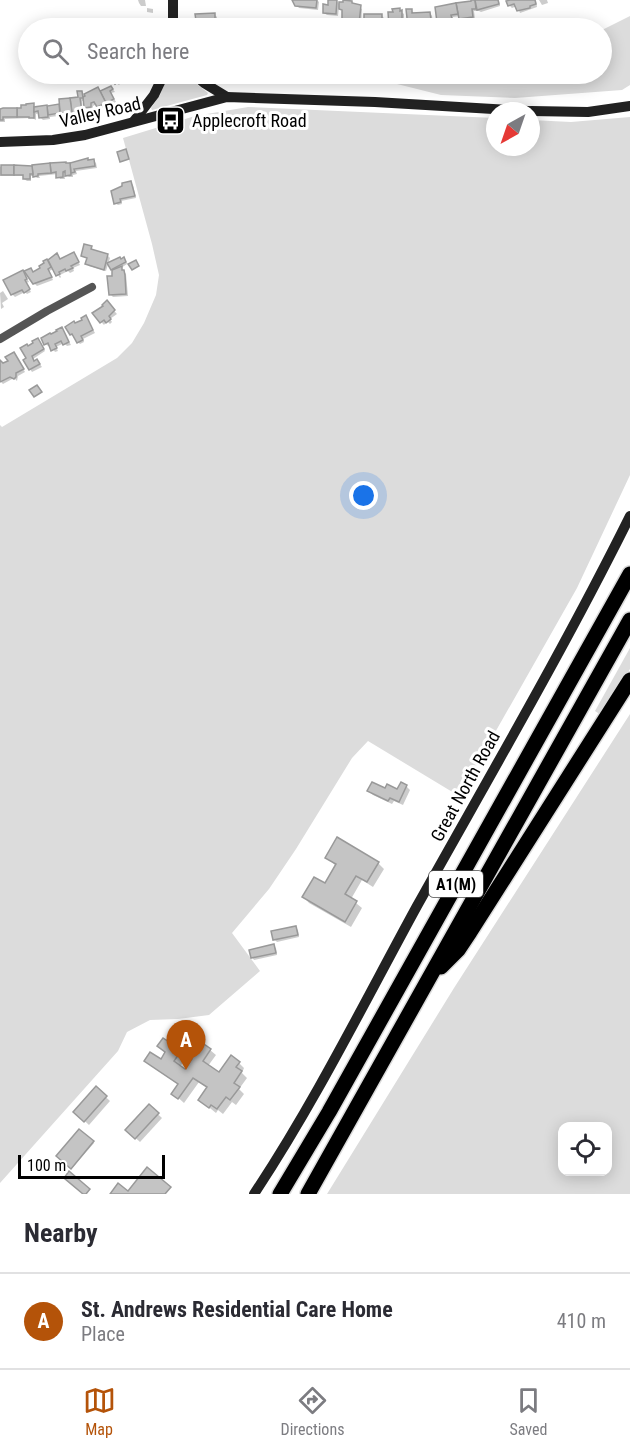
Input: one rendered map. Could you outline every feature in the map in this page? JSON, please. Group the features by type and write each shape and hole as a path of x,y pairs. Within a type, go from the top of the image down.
{"highway":[{"name":"A1(M)","path":"280,1194 329,1112 630,573"},
{"name":"A1(M)","path":"308,1194 630,620"},
{"name":"A1(M)","path":"428,979 458,950 630,680"}],"main road":[{"path":"173,0 173,18"},
{"path":"134,122 159,84"},
{"path":"204,84 227,97"},
{"name":"Valley Road","path":"0,142 53,140 86,135 227,97 486,108"},
{"name":"Valley Road","path":"540,111 588,112 630,106"},
{"name":"Great North Road","path":"254,1194 276,1161 347,1037 594,588 630,516"}],"street":[{"path":"0,339 92,287"}],"shaded area":[{"path":"630,16 630,85 622,90 515,98 441,95 397,84 612,84 612,25"},
{"path":"165,84 197,84 208,93 152,110 151,108"},
{"path":"248,107 486,118 486,156 540,156 540,120 571,122 630,117 630,475 577,588 459,796 368,741 352,758 269,889 232,933 260,971 209,1015 150,1020 127,1032 118,1051 0,1183 0,425 2,427 117,358 132,343 156,295 159,275 123,138 195,116"},
{"path":"630,648 630,669 601,715 595,711"},
{"path":"630,714 630,1194 327,1194 454,988"}],"building":[{"path":"292,0 317,0 316,8 295,6"},
{"path":"328,0 337,0 336,14 323,13 323,4 328,5"},
{"path":"343,0 352,1 352,3 361,5 360,18 342,18 339,2"},
{"path":"475,0 476,9 472,9 473,17 459,18 456,3"},
{"path":"475,0 498,0 499,4 477,10"},
{"path":"535,0 536,4 517,11 514,4 508,6 506,1"},
{"path":"456,3 458,14 451,15 452,18 436,18 435,7"},
{"path":"400,8 402,18 388,18 388,12 393,12 392,9"},
{"path":"406,9 412,9 412,13 430,12 431,18 407,18"},
{"path":"215,13 215,18 196,18 195,14"},
{"path":"364,14 382,14 382,18 364,18"},
{"path":"111,86 113,89 110,91 114,99 106,103 100,91"},
{"path":"98,87 106,103 97,107 94,102 91,103 91,107 84,108 84,94"},
{"path":"77,91 82,91 83,98 80,98 82,112 72,114 70,98 78,97"},
{"path":"70,98 72,112 60,113 59,99"},
{"path":"34,103 34,118 17,117 17,108"},
{"path":"59,104 60,113 48,115 47,106"},
{"path":"47,105 48,117 39,118 38,111 34,112 34,107"},
{"path":"17,108 17,117 3,117 3,120 0,120 0,109"},
{"path":"126,149 129,159 120,162 117,152"},
{"path":"88,158 88,160 94,159 95,166 74,169 75,172 71,173 70,163"},
{"path":"50,163 70,163 71,175 65,176 65,171 63,177 56,178 56,172 51,173"},
{"path":"50,163 51,173 38,174 33,177 32,165"},
{"path":"1,165 14,165 14,175 1,175"},
{"path":"14,165 32,166 33,174 30,174 30,179 23,179 23,175 14,175"},
{"path":"131,181 135,196 120,199 121,202 114,204 111,191 122,186 122,183"},
{"path":"84,244 92,246 91,249 108,254 104,270 85,264 87,258 81,256"},
{"path":"74,252 79,262 71,266 73,268 66,271 65,269 56,276 48,260 57,253 60,259"},
{"path":"120,257 121,259 124,257 126,262 111,270 107,263"},
{"path":"47,259 52,277 33,284 24,271 31,268 33,272 40,268 39,266"},
{"path":"136,260 139,266 132,270 128,264"},
{"path":"122,266 126,294 109,295 107,276 112,276 112,270"},
{"path":"23,270 30,289 24,293 22,290 11,295 3,280"},
{"path":"107,300 115,310 109,316 111,319 106,323 104,320 100,323 92,313 103,306"},
{"path":"86,315 93,330 81,336 83,340 77,343 65,327 74,321 75,323 82,320 81,318"},
{"path":"62,327 69,342 63,345 61,341 55,344 57,348 51,351 48,343 44,345 41,338"},
{"path":"38,338 44,349 32,356 34,361 37,359 40,364 29,370 20,348 27,344 28,346"},
{"path":"14,352 24,369 16,373 14,379 10,377 0,382 0,360 3,363 8,361 5,357"},
{"path":"37,385 42,392 34,397 29,390"},
{"path":"372,782 385,788 387,784 397,789 401,782 407,785 399,802 390,798 388,801 367,791"},
{"path":"337,837 379,862 367,882 356,876 345,894 357,901 345,922 302,897 314,877 325,883 336,864 325,858"},
{"path":"296,926 298,935 273,940 271,931"},
{"path":"274,944 276,953 251,958 249,950"},
{"path":"182,1029 211,1049 203,1061 219,1072 231,1055 240,1062 236,1067 242,1071 234,1083 240,1087 230,1100 226,1097 217,1109 211,1105 209,1108 198,1100 207,1087 193,1078 178,1099 171,1094 178,1084 144,1061 150,1052 161,1059 165,1052 157,1046 163,1038 172,1044","holes":["181,1051 192,1059 185,1069 174,1061"]},
{"path":"96,1086 107,1096 84,1122 73,1112"},
{"path":"149,1104 159,1113 135,1139 125,1130"},
{"path":"79,1129 94,1141 71,1169 56,1156"},
{"path":"147,1167 171,1187 165,1194 110,1194 118,1183 128,1191"},
{"path":"69,1171 90,1189 86,1194 64,1178"}],"place":[{"name":"Applecroft Road","path":"171,120"},
{"name":"St. Andrews Residential Care Home","path":"186,1070"}]}
